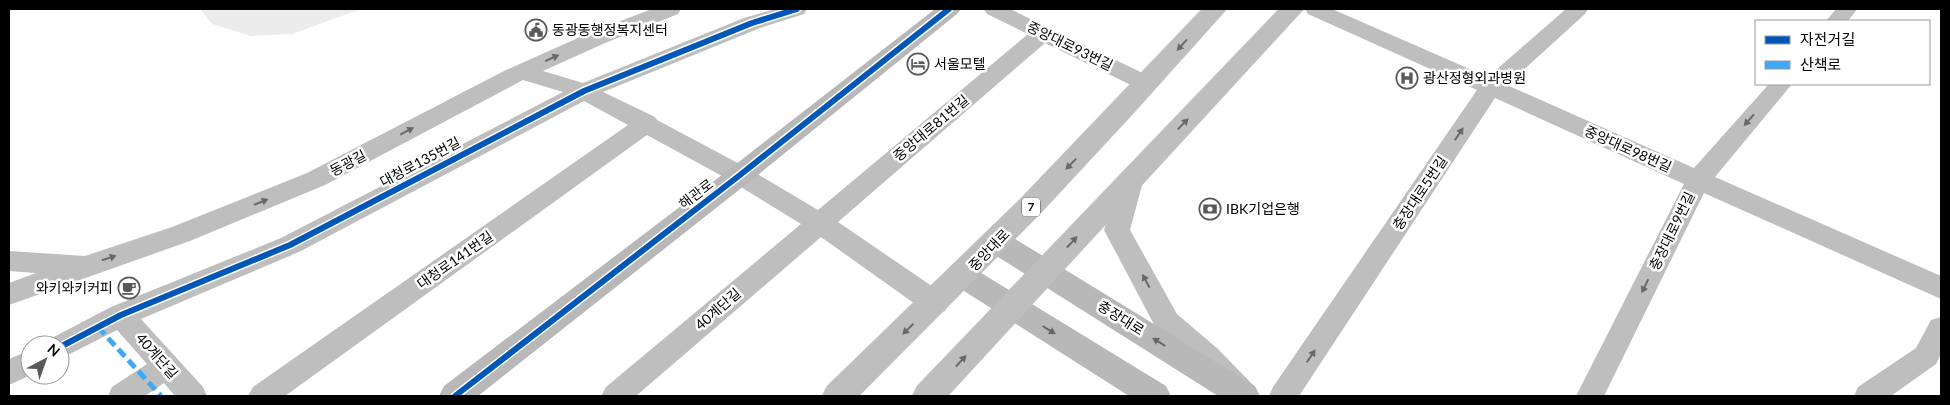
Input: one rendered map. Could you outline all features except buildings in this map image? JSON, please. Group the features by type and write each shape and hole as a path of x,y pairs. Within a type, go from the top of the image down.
{"main road":[{"name":"해관로","path":"455,396 740,175 949,9"},
{"name":"중앙대로","path":"838,396 997,242 1147,84 1215,9"},
{"path":"928,396 1292,9"},
{"name":"충장대로","path":"997,242 1245,396"},
{"path":"963,276 1155,396"}],"street":[{"name":"동광길","path":"9,261 85,266 181,234 316,179 522,72 597,38 671,9"},
{"name":"대청로135번길","path":"70,342 121,315 290,245 584,91 752,23 797,9"},
{"name":"중앙대로93번길","path":"994,9 1147,84"},
{"name":"중앙대로98번길","path":"1315,9 1941,288"},
{"name":"충장대로5번길","path":"1283,396 1490,88 1578,9"},
{"path":"1837,20 1846,9"},
{"name":"중앙대로81번길","path":"819,222 1043,33"},
{"path":"522,72 584,91 647,123 740,175 819,222 935,303"},
{"name":"충장대로9번길","path":"1590,396 1698,180 1780,85"},
{"name":"대청로141번길","path":"263,396 647,123"},
{"path":"1132,178 1117,230 1168,322 1208,357 1245,396"},
{"name":"40계단길","path":"616,396 819,222"},
{"path":"9,294 85,266"},
{"name":"40계단길","path":"121,315 193,396"},
{"path":"1868,396 1926,356 1941,328"},
{"path":"122,396 167,366"},
{"path":"9,374 20,368"}],"shaded area":[{"path":"200,9 361,9 292,34 251,36 212,24"}],"marked path":[{"path":"98,327 161,396"}],"cycle path":[{"path":"70,342 121,315 290,245 584,91 752,23 797,9"},
{"path":"455,396 740,175 949,9"}],"place":[{"name":"동광동행정복지센터","path":"536,30"},
{"name":"서울모텔","path":"918,64"},
{"name":"광산정형외과병원","path":"1407,78"},
{"name":"IBK기업은행","path":"1210,209"},
{"name":"와키와키커피","path":"129,288"}]}
